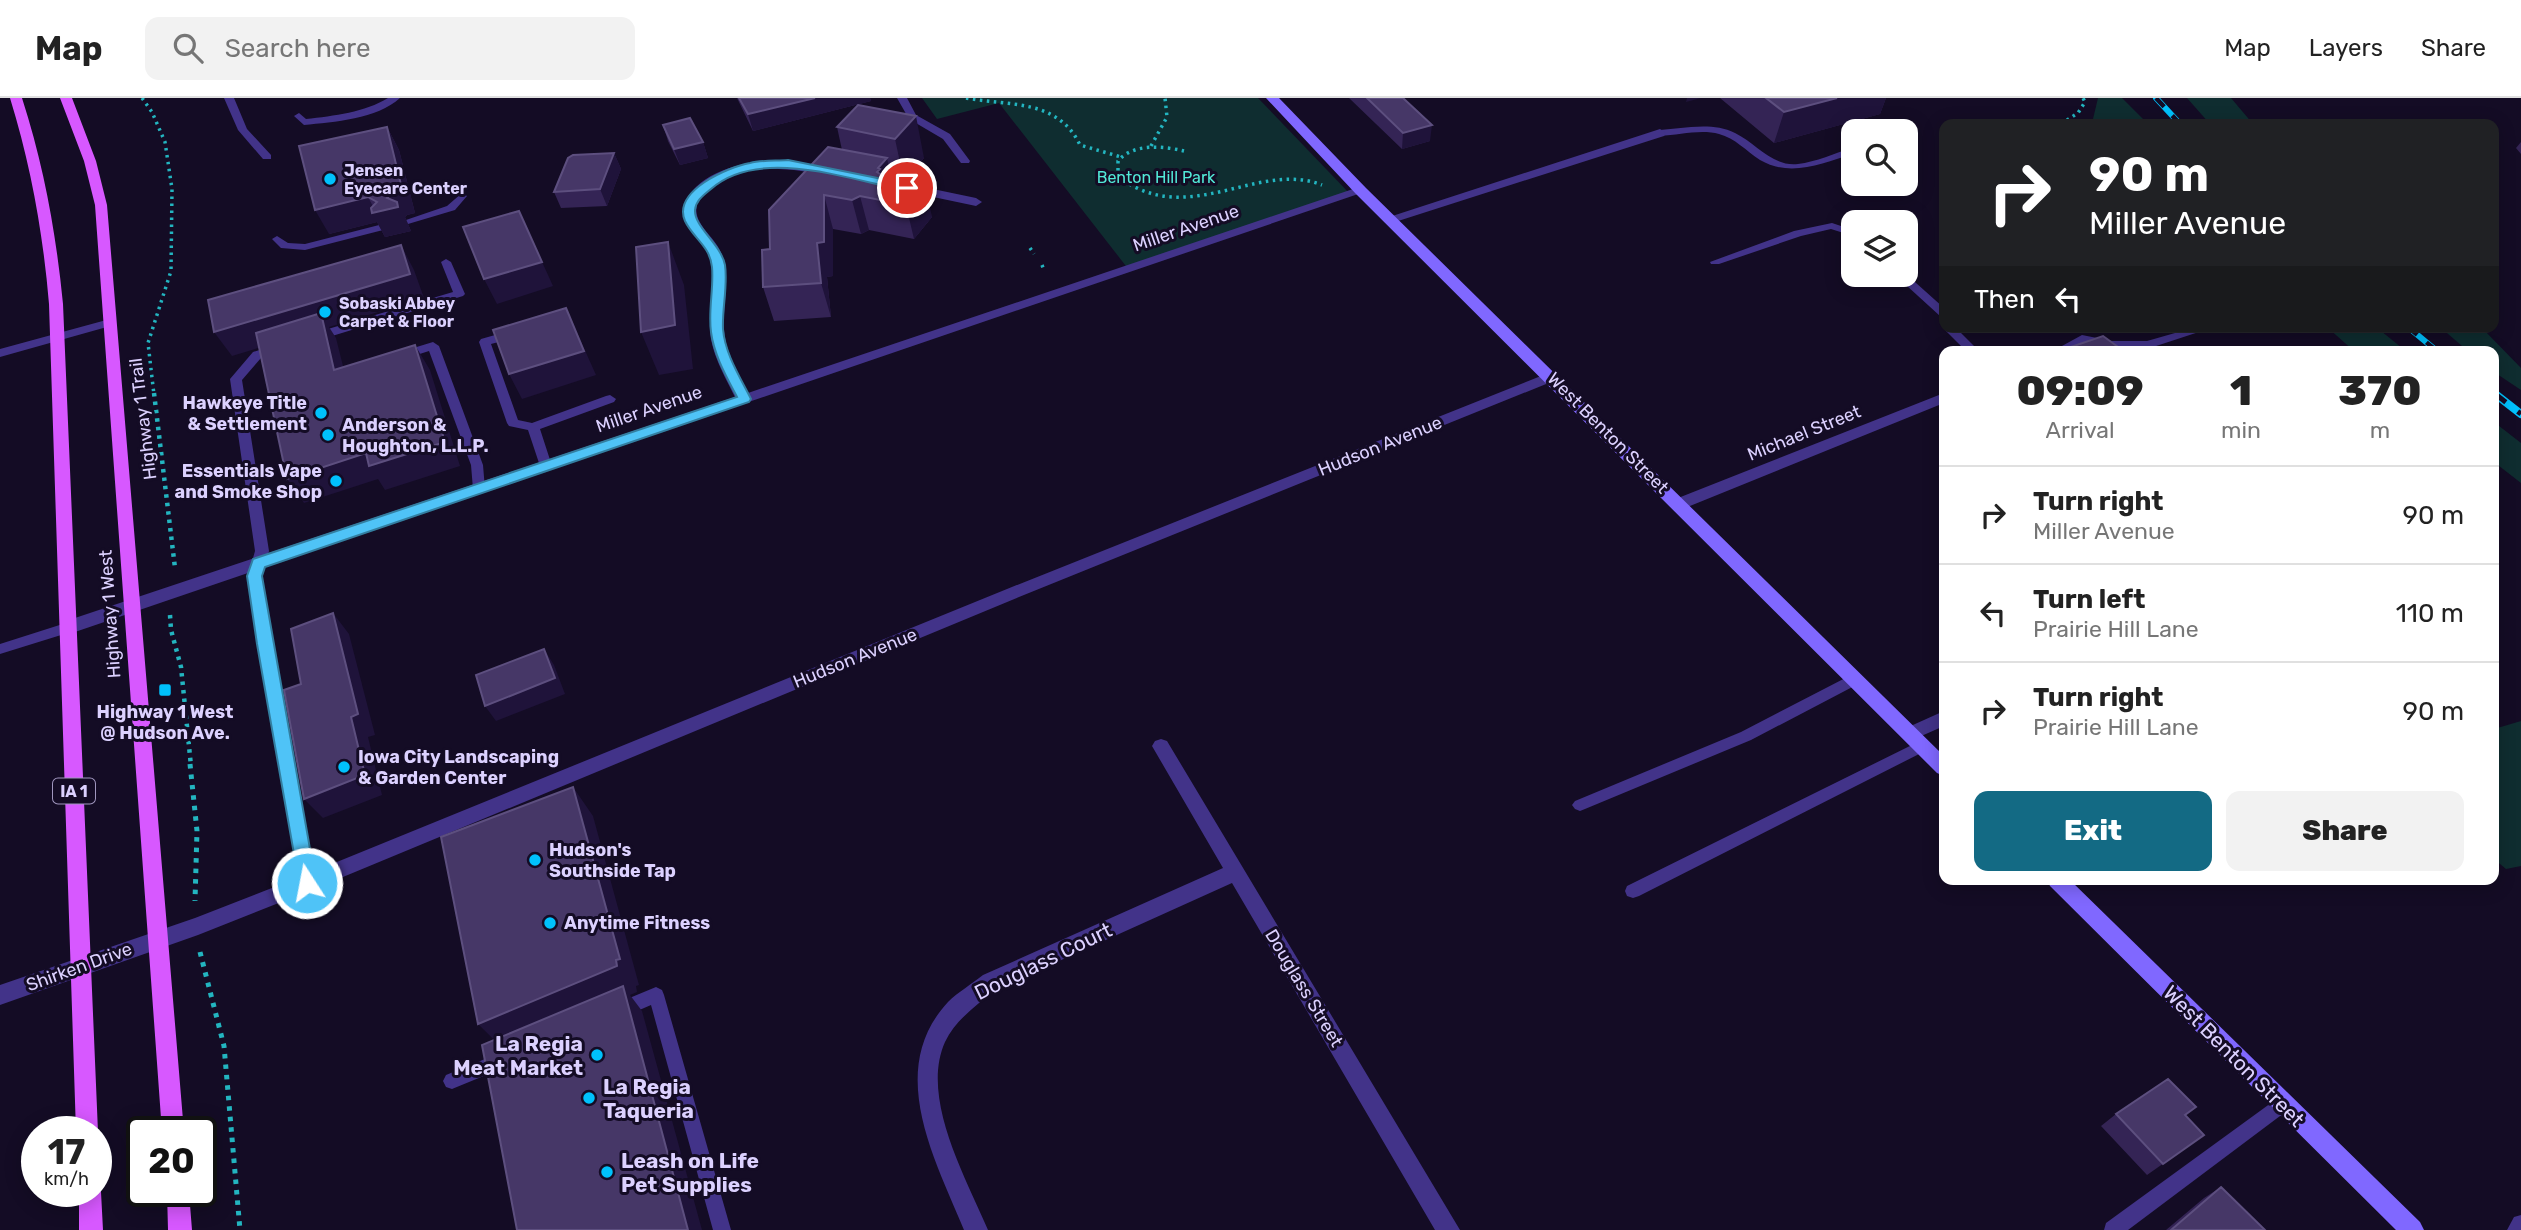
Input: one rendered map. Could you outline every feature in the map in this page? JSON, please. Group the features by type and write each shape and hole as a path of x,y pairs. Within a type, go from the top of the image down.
{"main road":[{"name":"IA 1","path":"16,98 29,135 48,220 69,627 86,1116"},
{"name":"Highway 1 West","path":"66,98 90,161 101,205 172,1116"},
{"path":"90,1207 91,1230"},
{"path":"179,1207 180,1230"}],"street":[{"name":"West Benton Street","path":"1272,98 1361,191 1939,763"},
{"path":"1390,219 1660,133"},
{"path":"744,399 719,342 719,265 712,246 691,221 689,210 692,200 717,178 751,166 788,164 841,174"},
{"path":"894,185 976,202"},
{"name":"Miller Avenue","path":"69,627 1361,191"},
{"name":"Hudson Avenue","path":"159,938 198,926 307,883 1013,593 1551,377"},
{"name":"Michael Street","path":"1679,504 1939,400"},
{"path":"1916,740 1939,722"},
{"name":"Douglass Street","path":"1161,746 1448,1230"},
{"name":"Douglass Court","path":"976,1230 928,1108 925,1076 932,1044 949,1016 969,995 990,982 1235,872"},
{"name":"West Benton Street","path":"2062,885 2412,1230"},
{"name":"Shirken Drive","path":"0,995 159,938"}],"lane":[{"path":"229,98 243,130 267,157"},
{"path":"299,116 304,122 315,121 380,106 395,98"},
{"path":"902,98 906,112 913,120 951,140 965,161"},
{"path":"1660,133 1721,131 1764,160 1790,167 1841,154"},
{"path":"408,221 451,208 462,196"},
{"path":"1715,262 1798,233 1832,226 1841,229"},
{"path":"277,239 285,246 305,247 383,227"},
{"path":"307,883 255,576 262,551 236,379 257,355 458,294 446,261"},
{"path":"1914,287 1939,310"},
{"path":"0,353 110,323"},
{"path":"521,331 485,342 513,422 533,427 610,399"},
{"path":"1954,333 1968,346"},
{"path":"2066,346 2084,333 2112,345 2147,345 2188,333"},
{"path":"388,360 433,346 477,465 479,489"},
{"path":"533,427 546,466"},
{"path":"0,649 69,627"},
{"path":"1580,805 1746,736 1855,679"},
{"path":"1633,891 1916,740"},
{"path":"609,1015 656,995 722,1230"},
{"path":"452,1081 518,1053"},
{"path":"2113,1230 2282,1104"},
{"path":"2516,1230 2521,1224"}],"path":[{"name":"Highway 1 Trail","path":"142,98 162,128 169,149 172,174 171,272 149,331 148,343 175,556 174,571"},
{"path":"966,98 1032,101"},
{"path":"1151,147 1167,117 1165,98"},
{"path":"2069,119 2078,113 2085,102 2083,98"},
{"path":"1046,105 1074,126 1080,145 1121,157"},
{"path":"1184,151 1151,147 1133,150 1116,163 1119,176 1146,194 1161,198 1219,195 1307,178 1315,179 1338,200"},
{"path":"1030,248 1042,265"},
{"path":"171,611 171,630 181,667 197,831 195,901"},
{"path":"200,958 224,1043 240,1230"}],"green space":[{"name":"Benton Hill Park","path":"922,98 1258,98 1351,195 1129,270 999,103 937,119"},
{"path":"2098,98 2122,98 2143,119 2093,119"},
{"path":"2187,98 2231,98 2249,119 2206,119"},
{"path":"2334,333 2383,333 2400,346 2348,346"},
{"path":"2447,333 2487,333 2521,368 2521,390 2499,375 2499,346 2462,346"},
{"path":"2499,426 2521,443 2521,483 2499,466"},
{"path":"2521,721 2521,866 2506,869 2499,863 2499,728"}],"building":[{"path":"739,98 815,98 748,114"},
{"path":"1367,98 1403,98 1432,125 1403,133"},
{"path":"1766,98 1837,98 1784,112"},
{"path":"858,105 916,116 895,139 837,127"},
{"path":"690,118 703,142 674,149 663,125"},
{"path":"387,127 402,189 394,191 387,198 397,202 398,207 372,213 371,208 377,202 368,197 315,210 299,146"},
{"path":"828,147 887,158 878,168 880,169 877,172 880,174 925,183 906,205 860,196 852,200 824,195 824,242 817,243 821,283 763,287 762,250 770,249 769,210"},
{"path":"614,153 600,189 554,192 568,158 573,155"},
{"path":"519,211 542,262 484,279 463,227"},
{"path":"668,242 675,325 641,332 636,247"},
{"path":"401,245 410,274 214,332 208,300"},
{"path":"566,308 584,351 509,374 493,330"},
{"path":"321,313 334,370 415,345 445,442 369,466 366,453 287,479 256,333"},
{"path":"2103,336 2117,346 2074,346"},
{"path":"333,613 358,714 351,717 365,775 304,799 284,690 301,684 291,629"},
{"path":"544,649 555,678 485,706 476,675"},
{"path":"573,787 620,959 616,960 617,966 478,1024 441,837"},
{"path":"623,986 688,1230 517,1230 482,1045"},
{"path":"2168,1079 2196,1107 2185,1115 2204,1135 2163,1164 2116,1114"},
{"path":"2221,1187 2265,1230 2171,1230"}],"railway":[{"path":"2156,98 2175,119"},
{"path":"2415,333 2431,346"},
{"path":"2499,397 2521,414"}],"place":[{"name":"Jensen Eyecare Center","path":"330,179"},
{"name":"Sobaski Abbey Carpet & Floor","path":"325,312"},
{"name":"Hawkeye Title & Settlement","path":"321,413"},
{"name":"Anderson & Houghton, L.L.P.","path":"328,435"},
{"name":"Essentials Vape and Smoke Shop","path":"336,481"},
{"name":"Highway 1 West @ Hudson Ave.","path":"165,690"},
{"name":"Iowa City Landscaping & Garden Center","path":"344,767"},
{"name":"Hudson's Southside Tap","path":"535,860"},
{"name":"Anytime Fitness","path":"550,923"},
{"name":"La Regia Meat Market","path":"597,1055"},
{"name":"La Regia Taqueria","path":"589,1098"},
{"name":"Leash on Life Pet Supplies","path":"607,1172"}],"route":[{"path":"307,883 265,644 255,576 258,563 744,399 724,358 717,331 719,265 712,246 691,221 689,210 692,200 717,178 751,166 788,164 907,188"}]}
